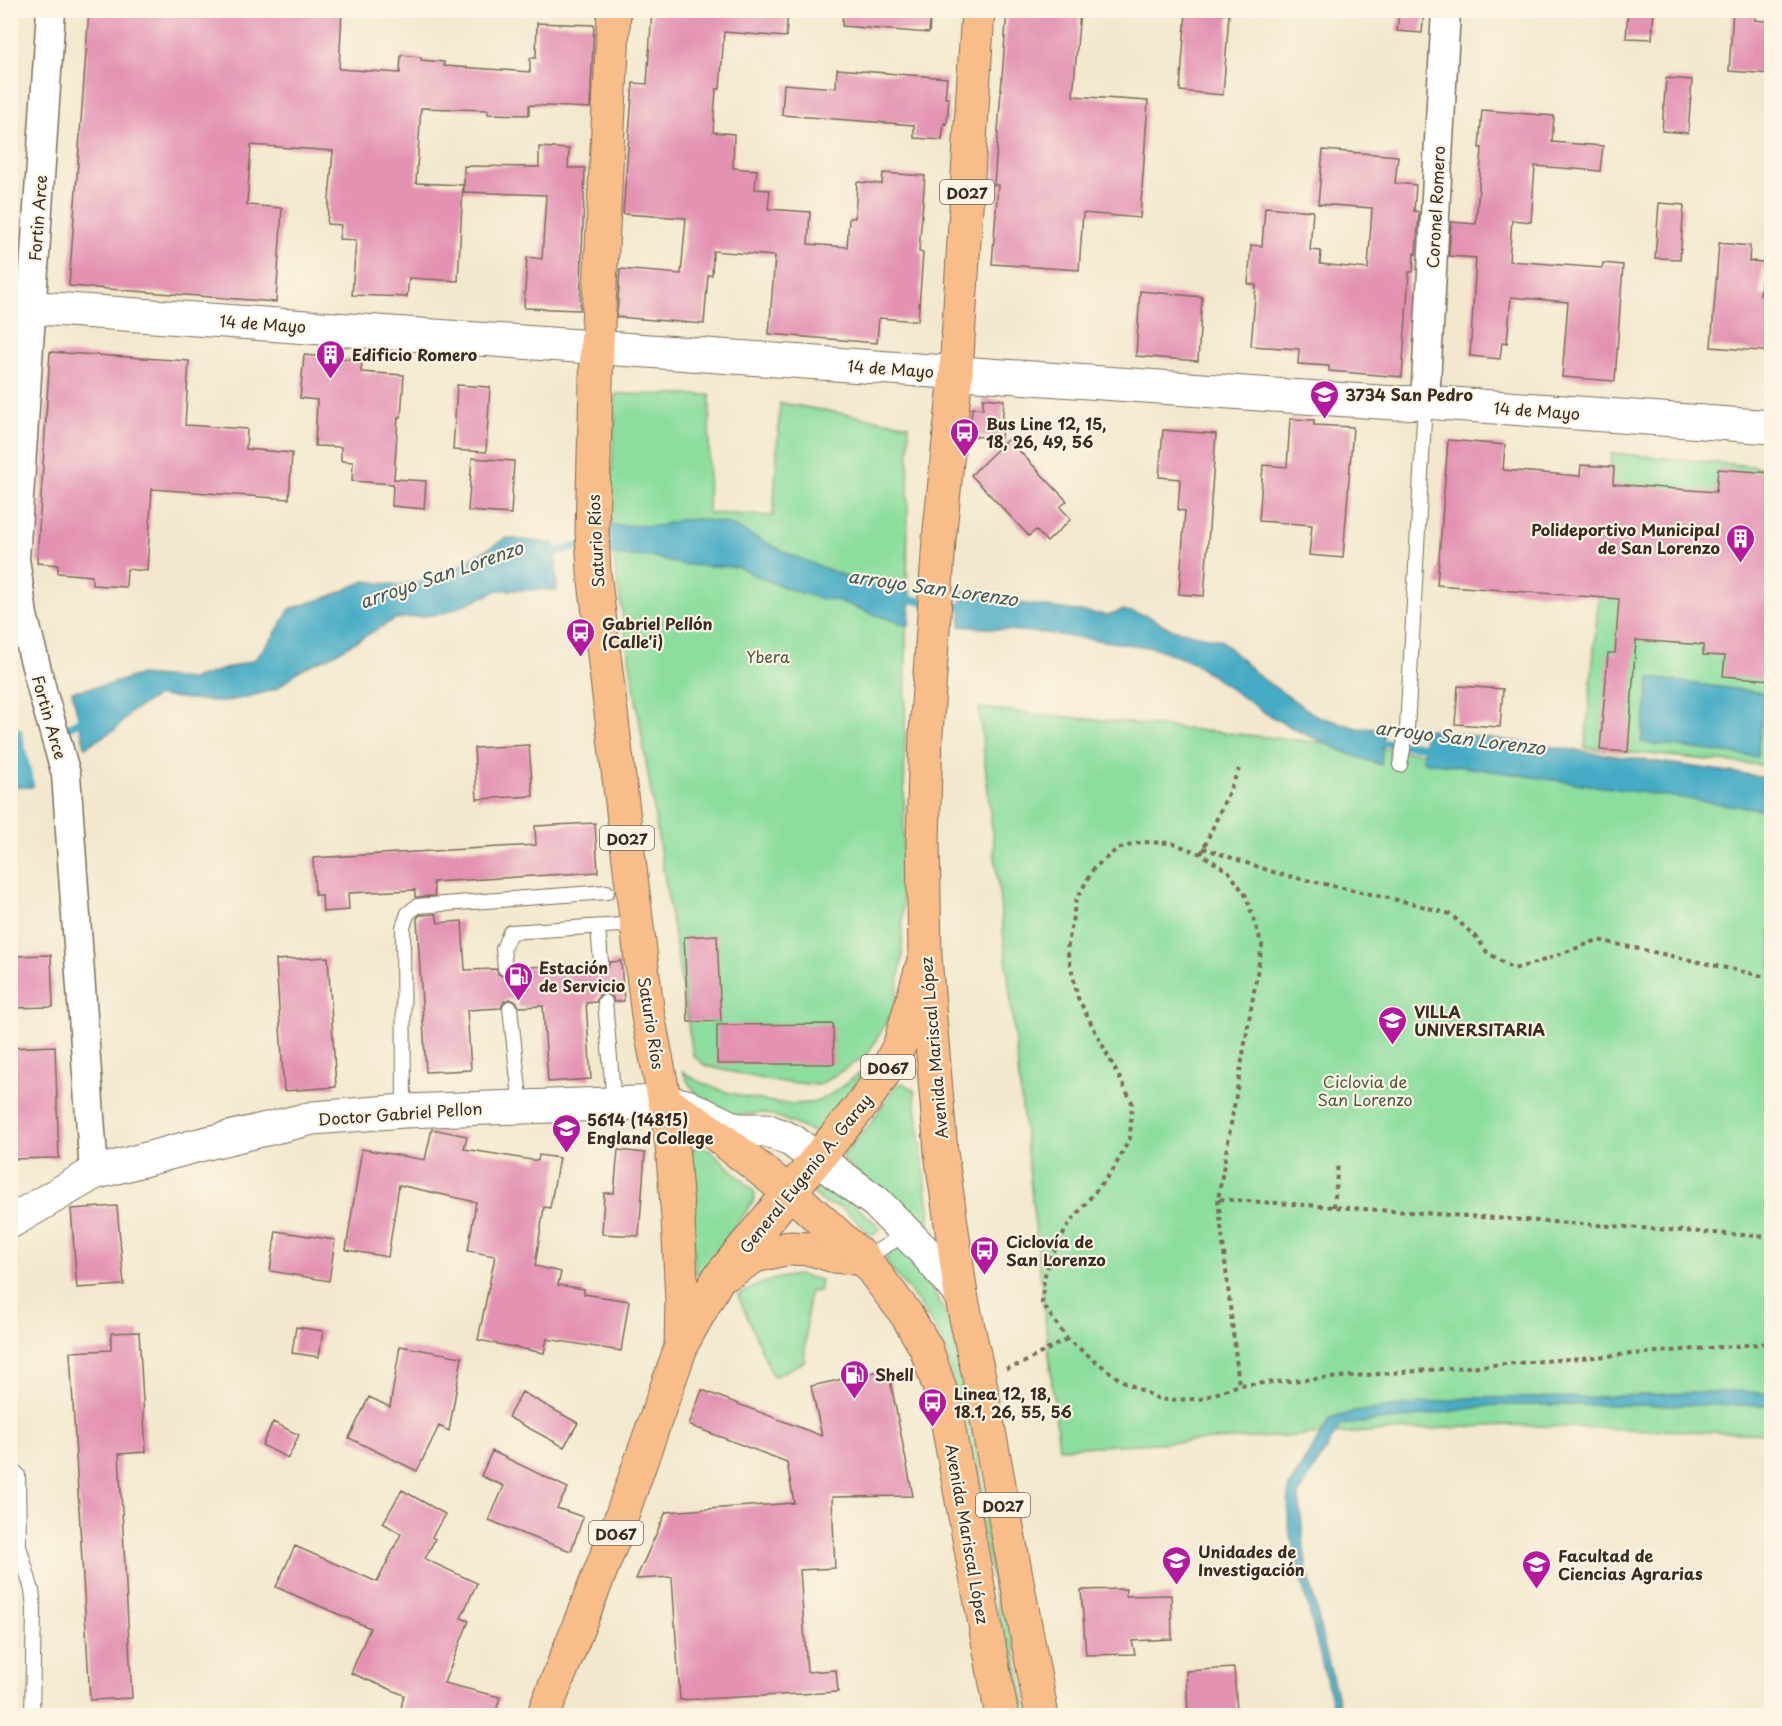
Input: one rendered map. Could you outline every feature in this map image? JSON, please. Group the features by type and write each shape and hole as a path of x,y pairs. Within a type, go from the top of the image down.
{"main road":[{"name":"Saturio Ríos","path":"614,10 597,346 591,531 594,573 648,1016 665,1102"},
{"name":"D027","path":"956,373 978,10"},
{"name":"Avenida Mariscal López","path":"956,373 939,540 926,734 923,841 924,957 942,1152 961,1295 979,1377 1042,1716"},
{"name":"General Eugenio A. Garay","path":"681,1347 718,1279 864,1102 890,1064 904,1034 924,957"},
{"name":"D027","path":"665,1102 715,1134 788,1193"},
{"name":"D067","path":"543,1716 616,1532 681,1347 682,1301 678,1218 672,1145 665,1102"},
{"name":"Avenida Mariscal López","path":"788,1193 864,1259 906,1314 926,1348 943,1398 1002,1716"},
{"path":"718,1279 755,1256 789,1248 812,1249 834,1256 864,1259"}],"street":[{"name":"Fortin Arce","path":"51,10 21,307 15,559 24,615 43,694 66,774 94,1173"},
{"name":"Coronel Romero","path":"1425,402 1446,10"},
{"name":"14 de Mayo","path":"21,307 956,373 1384,402 1425,402 1772,427"},
{"name":"Doctor Gabriel Pellon","path":"10,1222 94,1173 313,1118 404,1111 665,1102 686,1106 736,1130 758,1129 774,1132 791,1140 876,1202 926,1253 961,1295"}],"lane":[{"path":"1400,765 1407,729 1425,402"},
{"path":"404,1111 403,927 408,914 417,906 607,892"},
{"path":"505,968 503,950 510,932 638,924"},
{"path":"598,927 601,962"},
{"path":"605,1002 614,1104"},
{"path":"510,1008 521,1107"},
{"path":"864,1259 907,1233"},
{"path":"10,1467 18,1475 19,1546 32,1590 34,1608 32,1716"}],"path":[{"path":"1201,854 1239,769"},
{"path":"1239,1385 1218,1199 1262,945 1246,896 1229,872 1201,854 1172,843 1142,842 1117,849 1094,868 1076,900 1067,950 1078,998 1132,1102 1130,1138 1113,1170 1069,1224 1050,1259 1044,1278 1042,1303 1067,1339 1119,1379 1161,1400 1201,1399 1239,1385 1772,1343"},
{"path":"1203,848 1279,874 1450,914 1477,938 1487,952 1513,969 1539,962 1598,939 1772,978"},
{"path":"1334,1207 1338,1162"},
{"path":"1218,1199 1772,1237"},
{"path":"979,1377 1022,1364 1067,1339"}],"green space":[{"name":"Ybera","path":"616,394 710,395 708,513 773,516 780,403 909,425 902,957 895,1008 867,1055 819,1085 772,1081 706,1066 693,1055 615,568 610,506"},
{"path":"1612,453 1771,468 1771,766 1585,748"},
{"name":"Ciclovia de San Lorenzo","path":"979,708 1771,788 1771,1434 1509,1425 1059,1448"},
{"path":"682,1070 708,1086 727,1092 747,1098 788,1103 818,1101 864,1071 834,1115 820,1129 813,1132 773,1115 761,1113 735,1116 699,1096 689,1084"},
{"path":"902,1083 914,1090 929,1209 929,1225 926,1232 841,1158 871,1123 896,1085"},
{"path":"701,1146 714,1153 753,1190 755,1195 753,1202 700,1275 695,1272 688,1159 693,1148"},
{"path":"823,1178 880,1227 875,1234 871,1234 841,1207 826,1204 813,1193"},
{"path":"893,1249 903,1252 927,1281 947,1316 957,1351 1028,1715 1017,1715 947,1353 932,1323 888,1265 886,1259 888,1253"},
{"path":"797,1275 821,1280 819,1291 809,1292 804,1362 773,1377 738,1295 766,1282"}],"water":[{"path":"701,519 729,524 791,555 850,578 891,590 910,591 909,626 836,600 817,598 792,590 738,567 683,565 653,557 608,555 607,525 659,526 679,520"},
{"path":"506,538 555,544 557,590 499,590 442,614 395,619 331,656 300,670 276,689 244,698 221,702 158,696 132,711 116,729 85,747 72,691 111,684 138,675 192,679 254,660 273,637 290,609 331,596 365,581 398,585 438,578"},
{"path":"963,591 1019,603 1107,615 1123,610 1148,616 1171,629 1221,640 1260,677 1317,716 1357,728 1384,729 1381,765 1349,754 1296,730 1267,714 1192,662 1156,648 1044,633 960,626"},
{"path":"1650,678 1765,693 1757,757 1641,742"},
{"path":"1426,729 1771,778 1771,811 1422,761"},
{"path":"11,730 35,731 46,769 32,787 17,787 11,784"},
{"path":"1738,1391 1771,1394 1771,1405 1495,1405 1341,1425 1299,1494 1305,1558 1342,1715 1335,1715 1288,1526 1289,1487 1330,1419 1354,1412 1468,1398 1592,1397"}],"pier":[{"path":"21,727 37,729 49,768 35,788"}],"building":[{"path":"89,10 342,10 339,69 400,73 401,55 444,62 444,66 530,72 530,58 536,58 537,23 594,25 590,108 529,105 529,115 488,114 488,110 421,108 416,183 463,185 458,281 409,278 407,297 352,295 356,240 339,239 341,225 327,224 333,151 251,145 247,205 282,208 276,302 69,286"},
{"path":"652,10 788,10 786,37 724,32 720,89 716,89 713,132 734,134 733,168 757,170 755,189 770,190 768,209 810,212 808,244 847,247 849,218 855,218 857,182 882,184 883,173 925,176 919,252 923,253 918,321 879,318 877,343 769,334 775,256 713,251 712,275 708,275 704,324 617,317 620,269 681,274 686,218 623,214 633,83 647,84"},
{"path":"843,10 931,10 929,33 842,26"},
{"path":"1007,10 1080,10 1073,96 1148,101 1140,218 1083,213 1079,270 992,264 998,185 994,185"},
{"path":"1399,10 1424,10 1422,33 1397,31"},
{"path":"1628,10 1654,10 1652,39 1626,38"},
{"path":"1733,10 1756,10 1755,20 1772,22 1772,74 1729,71"},
{"path":"1186,11 1229,14 1223,95 1180,91"},
{"path":"837,69 947,78 945,98 949,98 947,124 944,123 942,140 914,138 914,125 782,115 784,84 836,88"},
{"path":"1666,78 1692,80 1688,133 1662,131"},
{"path":"1482,110 1554,116 1552,142 1603,146 1600,171 1535,166 1531,222 1512,220 1509,261 1602,268 1603,263 1623,265 1615,381 1562,377 1568,302 1511,297 1507,343 1502,342 1500,359 1470,356 1476,258 1449,256 1451,222 1476,224 1482,148 1479,148"},
{"path":"539,147 569,149 568,168 585,168 580,310 524,308 527,257 542,259 546,195 464,192 464,166 539,167"},
{"path":"1323,150 1398,156 1395,183 1416,185 1414,211 1419,212 1416,254 1414,253 1413,272 1409,272 1402,377 1329,371 1329,366 1298,364 1299,349 1251,346 1256,285 1248,284 1251,245 1262,246 1265,207 1313,211 1310,250 1321,251 1320,264 1368,269 1372,208 1318,204"},
{"path":"1659,203 1684,205 1680,259 1655,258"},
{"path":"1719,243 1750,246 1749,261 1763,262 1760,295 1772,296 1772,352 1711,347"},
{"path":"1140,291 1202,297 1198,361 1136,356"},
{"path":"50,352 189,361 185,425 247,429 246,449 292,453 289,499 152,489 147,571 127,569 126,587 92,585 92,576 58,573 58,565 37,563"},
{"path":"304,355 362,360 361,372 404,375 401,417 398,417 394,479 426,481 424,509 392,506 393,484 352,481 353,462 341,461 341,447 315,446 317,400 300,398"},
{"path":"457,385 490,387 486,452 453,450"},
{"path":"983,398 1004,400 1001,438 970,436 972,408 983,409"},
{"path":"1290,419 1314,420 1314,425 1353,427 1343,558 1309,555 1312,525 1259,521 1263,465 1287,467"},
{"path":"1163,430 1216,434 1204,596 1179,594 1185,511 1178,510 1180,479 1159,477"},
{"path":"1008,439 1067,501 1060,507 1071,519 1047,542 1036,530 1029,536 971,475"},
{"path":"1448,440 1505,445 1503,470 1580,476 1581,465 1614,467 1613,484 1716,492 1718,469 1772,473 1772,680 1723,676 1725,656 1703,655 1703,645 1636,640 1628,752 1600,750 1608,653 1615,653 1619,599 1437,585"},
{"path":"472,458 514,461 511,514 468,511"},
{"path":"1458,686 1503,689 1500,727 1455,724"},
{"path":"529,745 533,796 477,799 474,748"},
{"path":"595,823 598,872 433,882 435,896 415,897 415,890 348,893 349,910 323,912 322,895 315,895 313,858 536,845 535,826"},
{"name":"Estación de Servicio","path":"436,914 438,923 462,921 465,970 496,969 498,974 505,977 511,975 514,968 592,963 594,968 601,971 607,969 610,962 621,961 624,1001 614,1002 612,996 605,993 599,995 596,1002 586,1003 591,1079 548,1082 543,1006 519,1007 517,1002 510,999 504,1001 501,1008 467,1010 471,1070 426,1072 417,918 420,915"},
{"path":"717,935 721,1021 688,1022 684,937"},
{"path":"51,955 53,1007 10,1008 10,956"},
{"path":"328,957 336,1087 284,1091 276,960"},
{"path":"833,1024 834,1064 717,1064 717,1025"},
{"path":"55,1046 59,1158 10,1159 10,1048"},
{"path":"432,1129 467,1136 464,1149 538,1161 539,1155 559,1158 550,1208 544,1207 535,1266 561,1272 558,1285 584,1289 584,1294 629,1301 621,1351 547,1339 544,1353 478,1340 495,1256 468,1251 476,1202 399,1185 388,1257 346,1250 362,1149 425,1160"},
{"path":"618,1150 645,1153 639,1236 602,1234 604,1193 614,1193"},
{"path":"117,1206 124,1285 77,1288 71,1209"},
{"path":"276,1231 335,1240 329,1281 270,1271"},
{"path":"296,1327 323,1331 319,1357 292,1353"},
{"path":"139,1332 146,1452 119,1454 132,1698 90,1700 70,1352 111,1350 111,1333"},
{"path":"400,1346 462,1357 449,1431 439,1426 417,1471 349,1438 369,1397 390,1407"},
{"path":"888,1369 913,1496 832,1497 835,1568 800,1570 807,1672 836,1670 838,1692 680,1700 672,1577 636,1579 666,1512 794,1503 787,1462 689,1425 702,1390 822,1436 811,1386"},
{"path":"522,1392 578,1423 564,1447 508,1417"},
{"path":"273,1422 299,1435 288,1458 262,1445"},
{"path":"492,1451 568,1488 557,1508 583,1517 571,1551 489,1520 504,1486 481,1476"},
{"path":"402,1490 445,1514 432,1537 435,1539 425,1559 477,1583 461,1618 469,1621 444,1683 500,1697 495,1716 478,1716 459,1711 457,1716 399,1716 404,1695 351,1673 370,1628 276,1587 295,1546 377,1582 401,1534 383,1523"},
{"path":"1126,1589 1126,1596 1171,1595 1172,1639 1132,1641 1135,1654 1086,1655 1081,1590"},
{"path":"1234,1668 1237,1711 1188,1714 1186,1671"}],"waterway":[{"name":"arroyo San Lorenzo","path":"547,554 585,545"},
{"name":"arroyo San Lorenzo","path":"900,598 927,602"},
{"name":"arroyo San Lorenzo","path":"942,604 972,608"},
{"name":"arroyo San Lorenzo","path":"59,733 88,716"},
{"name":"arroyo San Lorenzo","path":"1374,742 1431,747"}],"place":[{"name":"Edificio Romero","path":"331,380"},
{"name":"3734 San Pedro","path":"1324,420"},
{"name":"Bus Line 12, 15, 18, 26, 49, 56","path":"965,458"},
{"name":"Polideportivo Municipal de San Lorenzo","path":"1741,564"},
{"name":"Gabriel Pellón (Calle'i)","path":"581,658"},
{"name":"Estación de Servicio","path":"518,1002"},
{"name":"VILLA UNIVERSITARIA","path":"1393,1046"},
{"name":"5614 (14815) England College","path":"566,1154"},
{"name":"Ciclovía de San Lorenzo","path":"985,1276"},
{"name":"Shell","path":"854,1400"},
{"name":"Linea 12, 18, 18.1, 26, 55, 56","path":"933,1428"},
{"name":"Unidades de Investigación","path":"1177,1586"},
{"name":"Facultad de Ciencias Agrarias","path":"1537,1590"}]}
